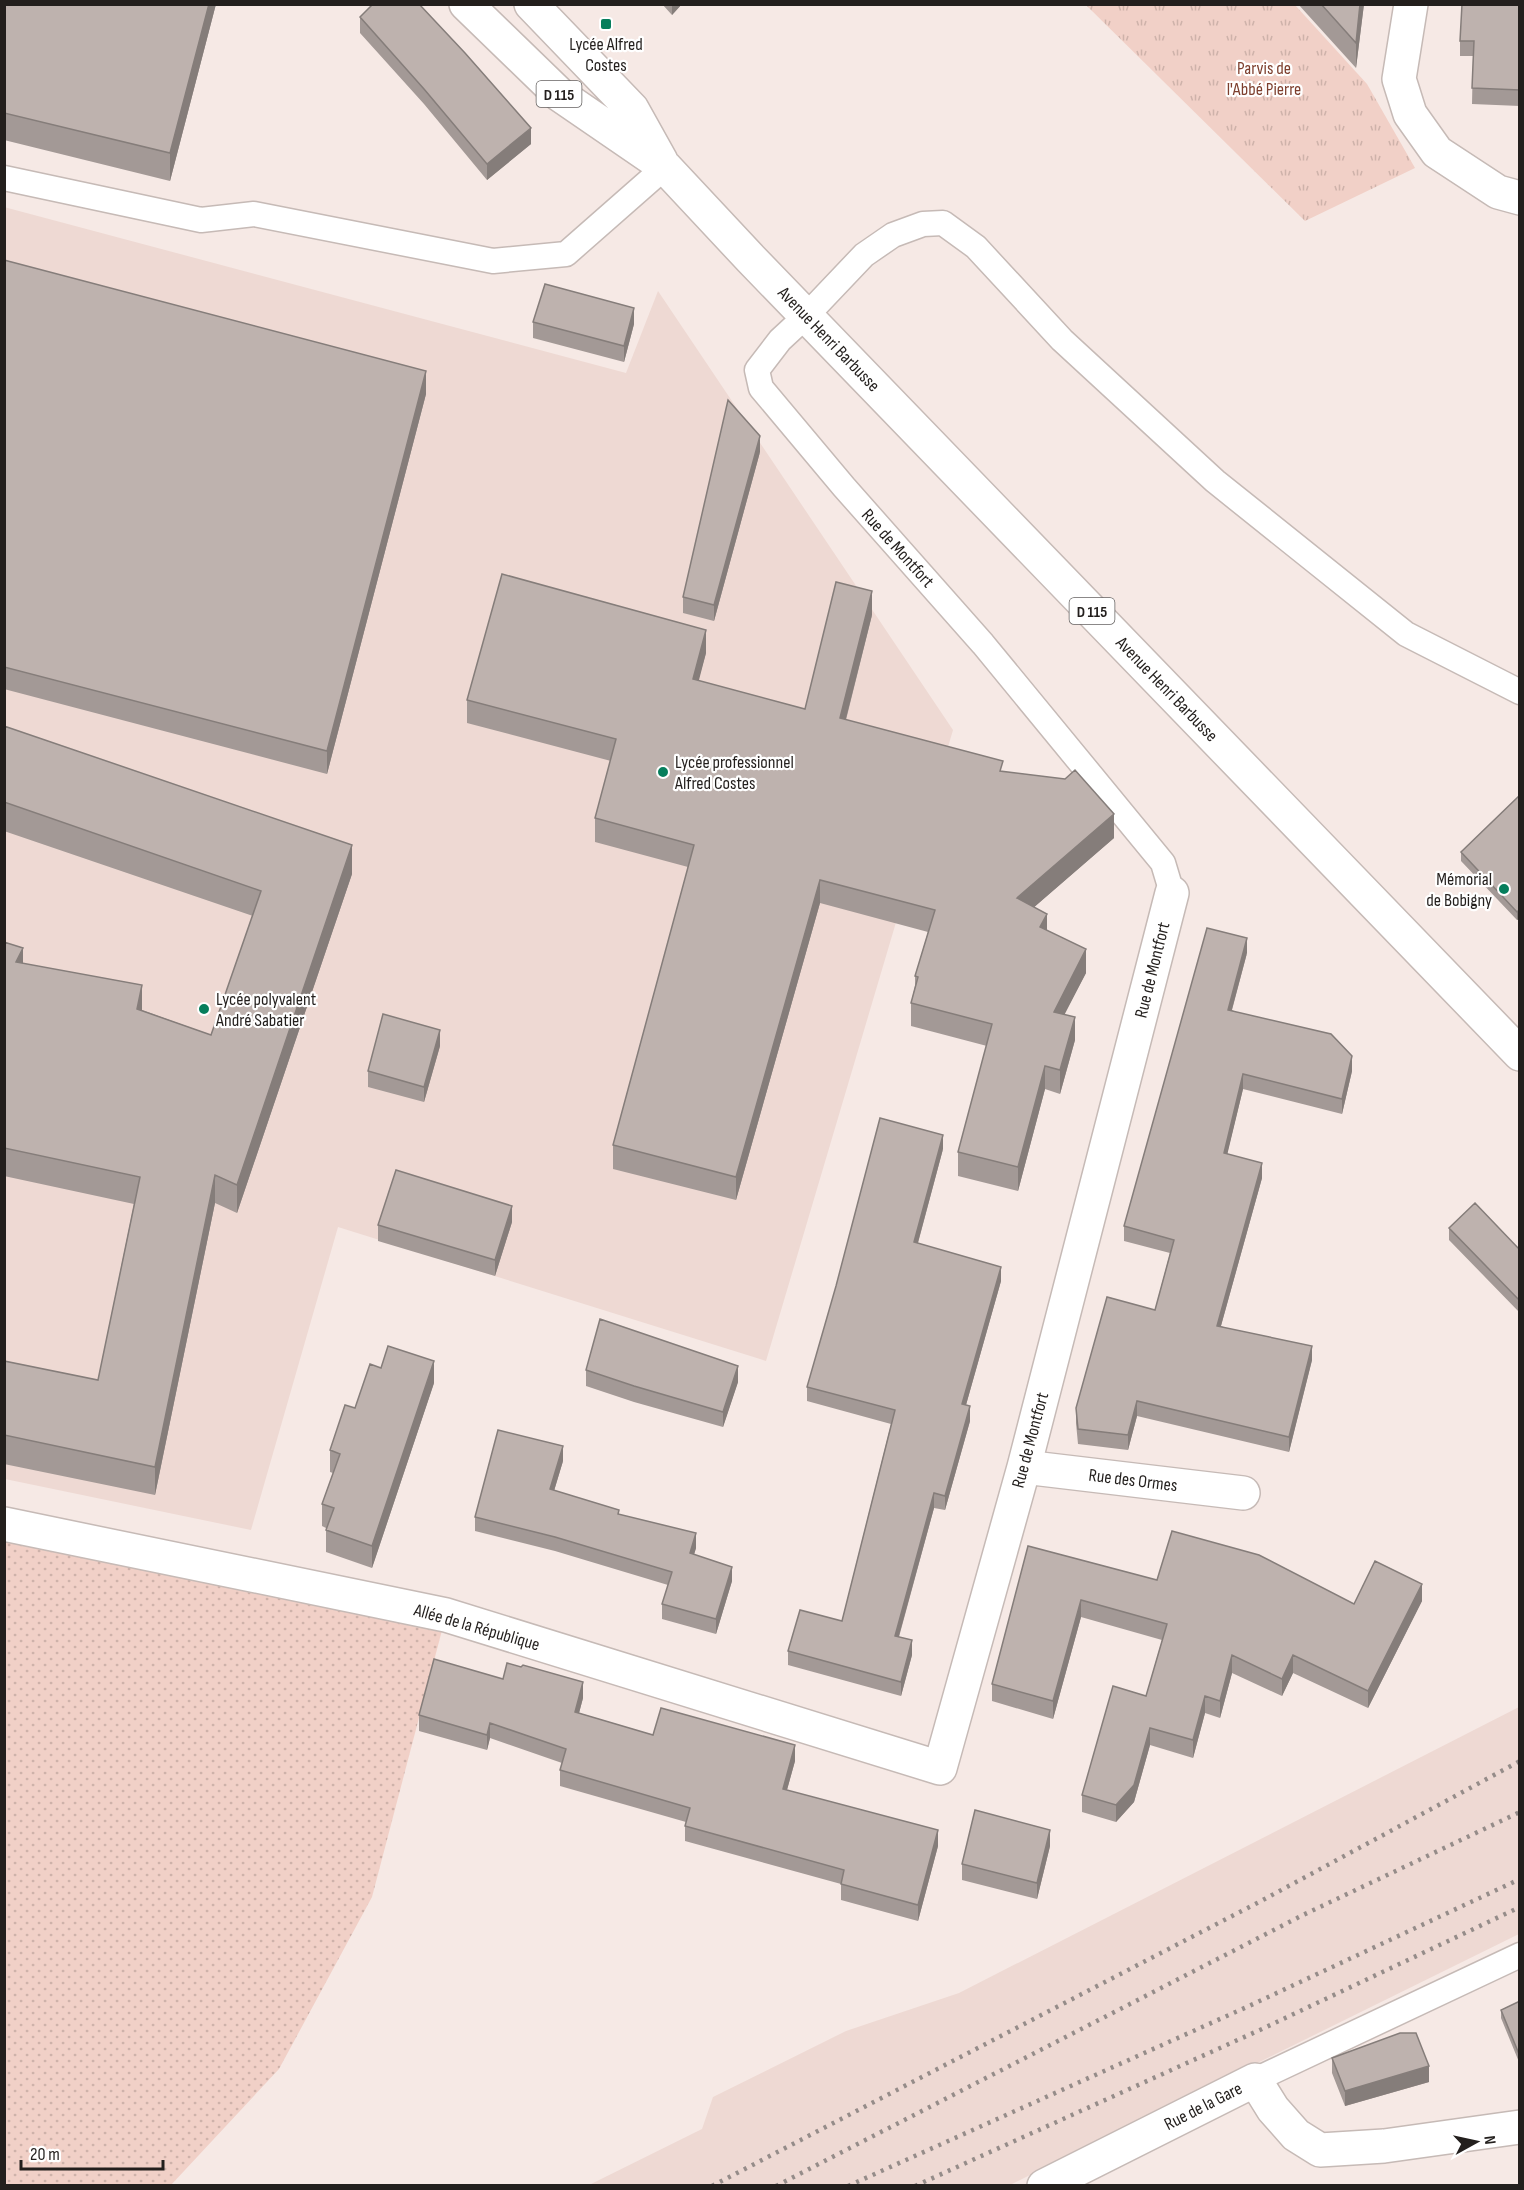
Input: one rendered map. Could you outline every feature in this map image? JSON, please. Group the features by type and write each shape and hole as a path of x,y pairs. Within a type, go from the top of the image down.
{"street":[{"name":"Avenue Henri Barbusse","path":"466,4 560,95 665,167 1520,1054"},
{"name":"Avenue Henri Barbusse","path":"531,4 632,109 665,167"},
{"path":"1411,4 1399,79 1410,114 1437,152 1497,192 1520,198"},
{"name":"Rue de Montfort","path":"940,1768 1024,1467 1172,893"},
{"name":"Rue des Ormes","path":"1024,1467 1243,1493"},
{"name":"Allée de la République","path":"4,1524 446,1615 940,1768"},
{"name":"Rue de la Gare","path":"1044,2186 1255,2080 1274,2109 1296,2136 1320,2150 1384,2146 1520,2127"}],"lane":[{"path":"4,178 201,220 254,214 493,261 566,255 665,167"},
{"path":"807,315 864,255 893,235 923,224 943,223 976,248 1062,340 1215,481 1406,634 1520,692"},
{"name":"Rue de Montfort","path":"807,315 780,340 757,370 761,388 843,487 983,644 1163,863 1172,893"},
{"path":"1255,2080 1520,1954"}],"shaded area":[{"name":"Lycée professionnel Alfred Costes","path":"4,207 626,373 658,291 953,730 766,1361 338,1227 251,1530 5,1479"},
{"path":"1519,1707 1519,1934 1010,2185 587,2186 702,2129 713,2097 846,2031 959,1993"}],"green space":[{"name":"Parvis de l'Abbé Pierre","path":"1086,5 1295,5 1367,84 1415,168 1305,221"},
{"path":"4,1532 446,1615 372,1897 279,2069 171,2185 5,2184"}],"building":[{"path":"4,4 209,4 170,153 4,113"},
{"path":"373,4 419,4 531,128 487,164 360,17"},
{"path":"1321,4 1360,4 1356,43"},
{"path":"1462,4 1520,4 1520,90 1472,88 1474,41 1460,41"},
{"path":"4,260 426,371 327,751 4,667"},
{"path":"545,284 634,308 624,346 533,322"},
{"path":"728,400 760,436 714,605 683,597"},
{"path":"502,574 706,630 693,679 805,709 836,582 872,591 840,718 1003,761 1000,771 1065,779 1075,770 1114,814 1017,898 1047,914 1040,927 1086,949 1054,1012 1075,1017 1060,1070 1045,1066 1018,1167 958,1152 992,1024 911,1003 918,977 915,976 935,910 820,880 736,1177 613,1145 694,845 595,818 616,739 467,700"},
{"path":"4,726 352,845 237,1185 215,1175 155,1467 4,1435 4,1361 98,1380 140,1177 4,1148 4,942 23,948 16,962 142,985 137,1009 211,1035 261,891 4,802"},
{"name":"Mémorial de Bobigny","path":"1520,795 1520,909 1517,912 1461,852"},
{"path":"1207,928 1247,938 1228,1010 1331,1034 1352,1056 1342,1099 1243,1074 1224,1153 1262,1163 1217,1326 1312,1346 1289,1437 1137,1401 1128,1435 1078,1429 1076,1408 1107,1297 1155,1310 1174,1240 1124,1226"},
{"path":"383,1014 440,1030 424,1087 368,1071"},
{"path":"880,1118 943,1135 914,1242 1001,1267 962,1404 970,1406 945,1496 934,1493 895,1636 912,1640 901,1682 788,1651 800,1610 842,1621 895,1410 807,1387"},
{"path":"396,1170 512,1206 495,1260 378,1225"},
{"path":"1475,1203 1520,1250 1520,1301 1449,1228"},
{"path":"600,1319 738,1366 723,1412 586,1370"},
{"path":"388,1346 434,1361 372,1546 326,1530 334,1508 322,1504 340,1454 330,1450 345,1405 355,1408 370,1364 381,1368"},
{"path":"498,1430 563,1446 550,1489 619,1510 618,1514 696,1533 690,1553 732,1567 716,1619 662,1604 672,1572 555,1537 475,1517"},
{"path":"1172,1531 1259,1555 1354,1604 1375,1561 1422,1584 1368,1691 1293,1655 1282,1679 1232,1655 1220,1701 1205,1696 1193,1740 1150,1728 1134,1785 1116,1805 1082,1795 1113,1686 1146,1696 1167,1624 1081,1600 1053,1701 992,1684 1028,1546 1157,1580"},
{"path":"434,1659 503,1679 507,1663 521,1667 523,1665 583,1682 575,1712 653,1735 661,1708 795,1745 783,1789 938,1830 918,1905 841,1884 844,1870 685,1826 690,1808 560,1770 566,1749 490,1723 487,1735 419,1715"},
{"path":"975,1810 1050,1830 1037,1883 962,1864"},
{"path":"1520,2001 1520,2054 1519,2054 1501,2010"},
{"path":"1400,2033 1416,2033 1429,2066 1345,2091 1332,2058"}],"railway":[{"path":"712,2186 1261,1901 1520,1761"},
{"path":"776,2186 1303,1915 1520,1812"},
{"path":"848,2186 1249,2006 1520,1879"},
{"path":"915,2186 1262,2029 1520,1907"}],"place":[{"name":"Lycée Alfred Costes","path":"606,24"},
{"name":"Lycée professionnel Alfred Costes","path":"663,772"},
{"name":"Mémorial de Bobigny","path":"1504,889"},
{"name":"Lycée polyvalent André Sabatier","path":"204,1009"}]}
